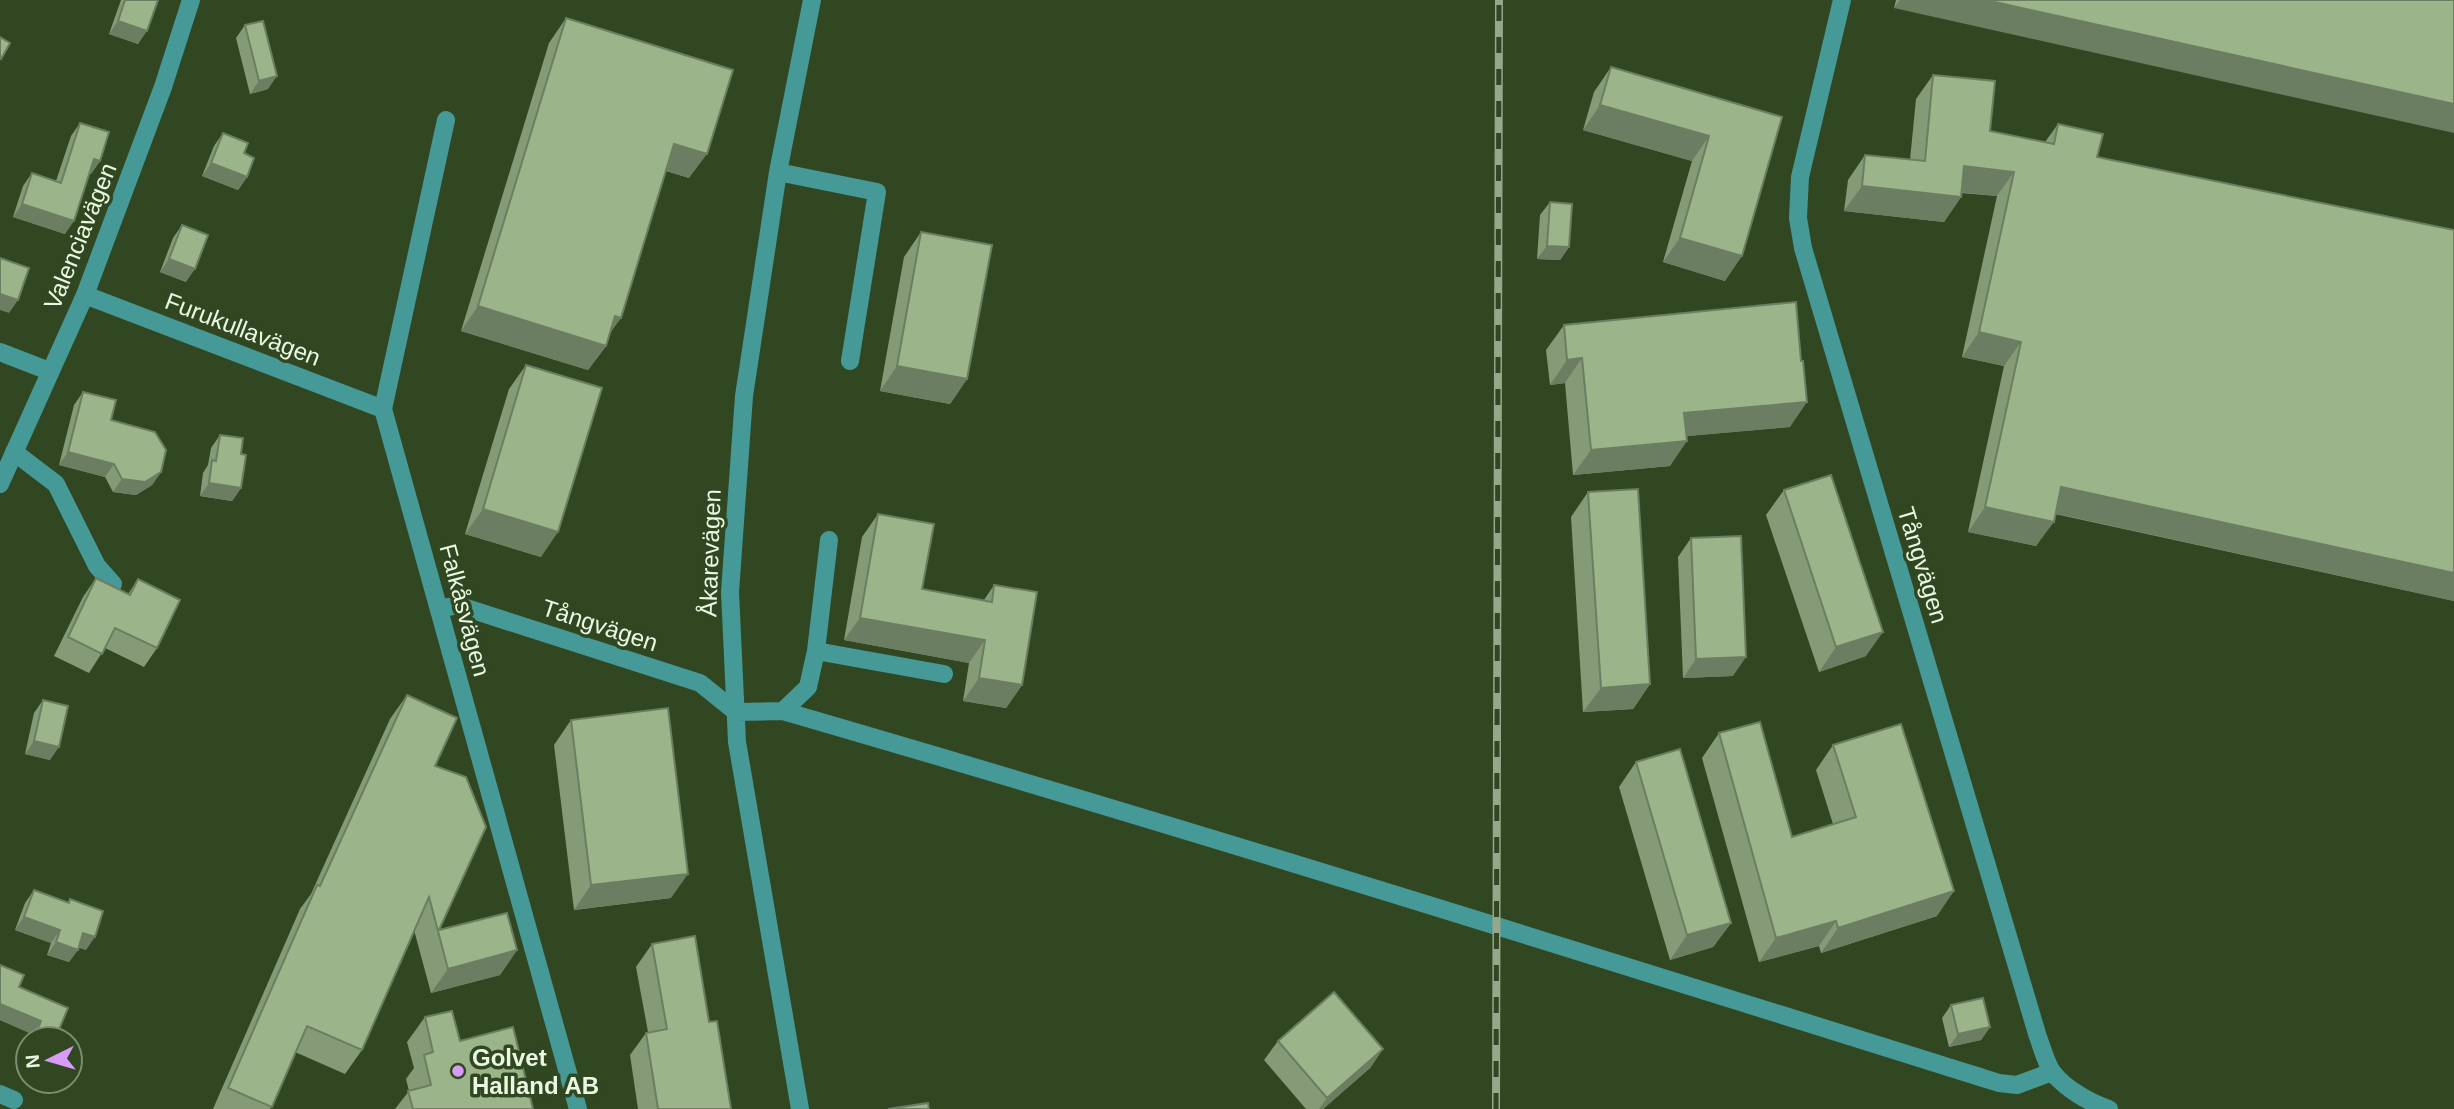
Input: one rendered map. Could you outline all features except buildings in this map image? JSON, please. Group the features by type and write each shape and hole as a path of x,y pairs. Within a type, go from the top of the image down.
{"street":[{"name":"Valenciavägen","path":"0,484 85,295 163,87 191,0"},
{"name":"Åkarevägen","path":"800,1109 737,742 730,592 743,409 778,172 812,0"},
{"name":"Tångvägen","path":"1842,0 1800,177 1798,218 1803,248 2038,1037 2052,1072 2076,1092 2109,1109"},
{"name":"Falkåsvägen","path":"446,120 383,409 578,1109"},
{"path":"778,172 877,192 850,361"},
{"name":"Furukullavägen","path":"85,295 383,409"},
{"path":"0,352 49,371"},
{"path":"14,452 56,484 97,566 113,584"},
{"path":"783,711 808,687 816,651 829,540"},
{"name":"Tångvägen","path":"440,609 457,605 700,684 736,712"},
{"path":"816,651 944,674"},
{"path":"736,712 783,711 1497,924 1999,1083 2017,1085 2052,1072"}],"railway":[{"path":"1496,1109 1499,0"}],"place":[{"name":"Golvet Halland AB","path":"458,1071"}]}
